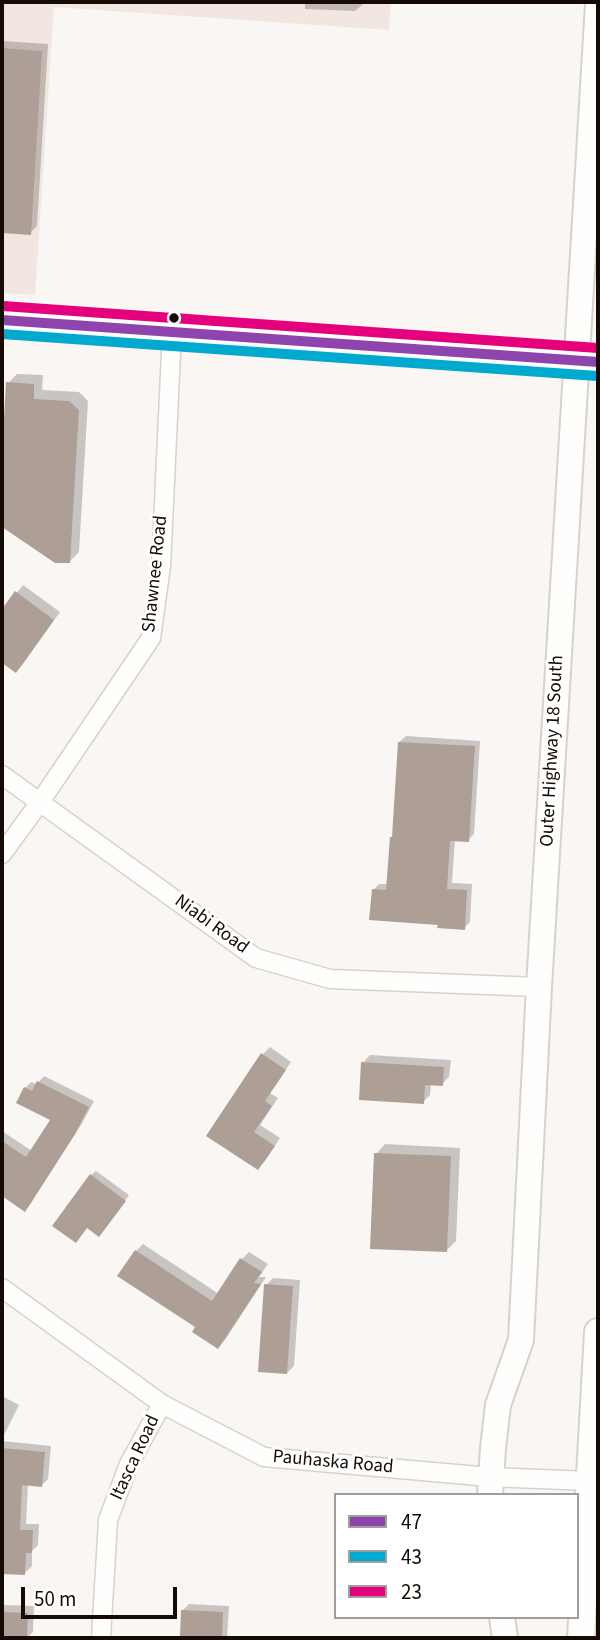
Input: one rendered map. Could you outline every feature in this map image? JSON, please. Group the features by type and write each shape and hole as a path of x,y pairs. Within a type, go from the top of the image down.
{"main road":[{"path":"581,1638 598,1332"}],"street":[{"name":"Outer Highway 18 South","path":"490,1486 498,1405 521,1340 539,987 587,361 598,4"},
{"path":"2,320 587,361"},
{"name":"Shawnee Road","path":"2,854 151,638 161,566 172,331"},
{"name":"Niabi Road","path":"2,775 256,958 330,979 539,987"},
{"name":"Pauhaska Road","path":"2,1288 162,1404 264,1457 490,1486 589,1481"},
{"name":"Itasca Road","path":"101,1638 108,1520 129,1464 162,1404"},
{"path":"502,1619 505,1638"}],"shaded area":[{"path":"2,2 391,2 389,30 54,7 35,295 2,293"}],"building":[{"path":"2,48 42,51 31,235 2,233"},
{"path":"6,382 34,384 34,399 69,401 79,410 70,563 55,563 2,527"},
{"path":"15,591 54,620 16,673 2,663 2,609"},
{"path":"398,742 475,746 469,842 450,841 447,889 467,890 465,930 437,928 438,925 369,920 372,889 386,890"},
{"path":"261,1053 286,1070 265,1101 272,1106 254,1132 275,1146 258,1170 206,1136"},
{"path":"361,1062 444,1067 443,1086 425,1085 424,1104 359,1100"},
{"path":"37,1081 89,1107 25,1212 2,1196 2,1141 26,1157 50,1120 16,1103 24,1087 32,1091"},
{"path":"374,1153 451,1156 447,1252 370,1249"},
{"path":"90,1174 126,1201 99,1237 87,1228 76,1243 52,1226"},
{"path":"135,1250 212,1301 240,1258 262,1272 254,1283 261,1284 218,1349 192,1332 195,1327 117,1276"},
{"path":"264,1284 293,1286 287,1374 258,1372"},
{"path":"2,1448 45,1452 42,1487 22,1485 20,1530 33,1530 32,1553 26,1553 25,1575 2,1574"},
{"path":"181,1610 223,1612 222,1638 180,1636"},
{"path":"2,1612 28,1613 27,1638 2,1638"}],"transit line":[{"name":"23","path":"3,306 598,348"},
{"name":"47","path":"2,320 598,362"},
{"name":"43","path":"2,334 597,376"}]}
